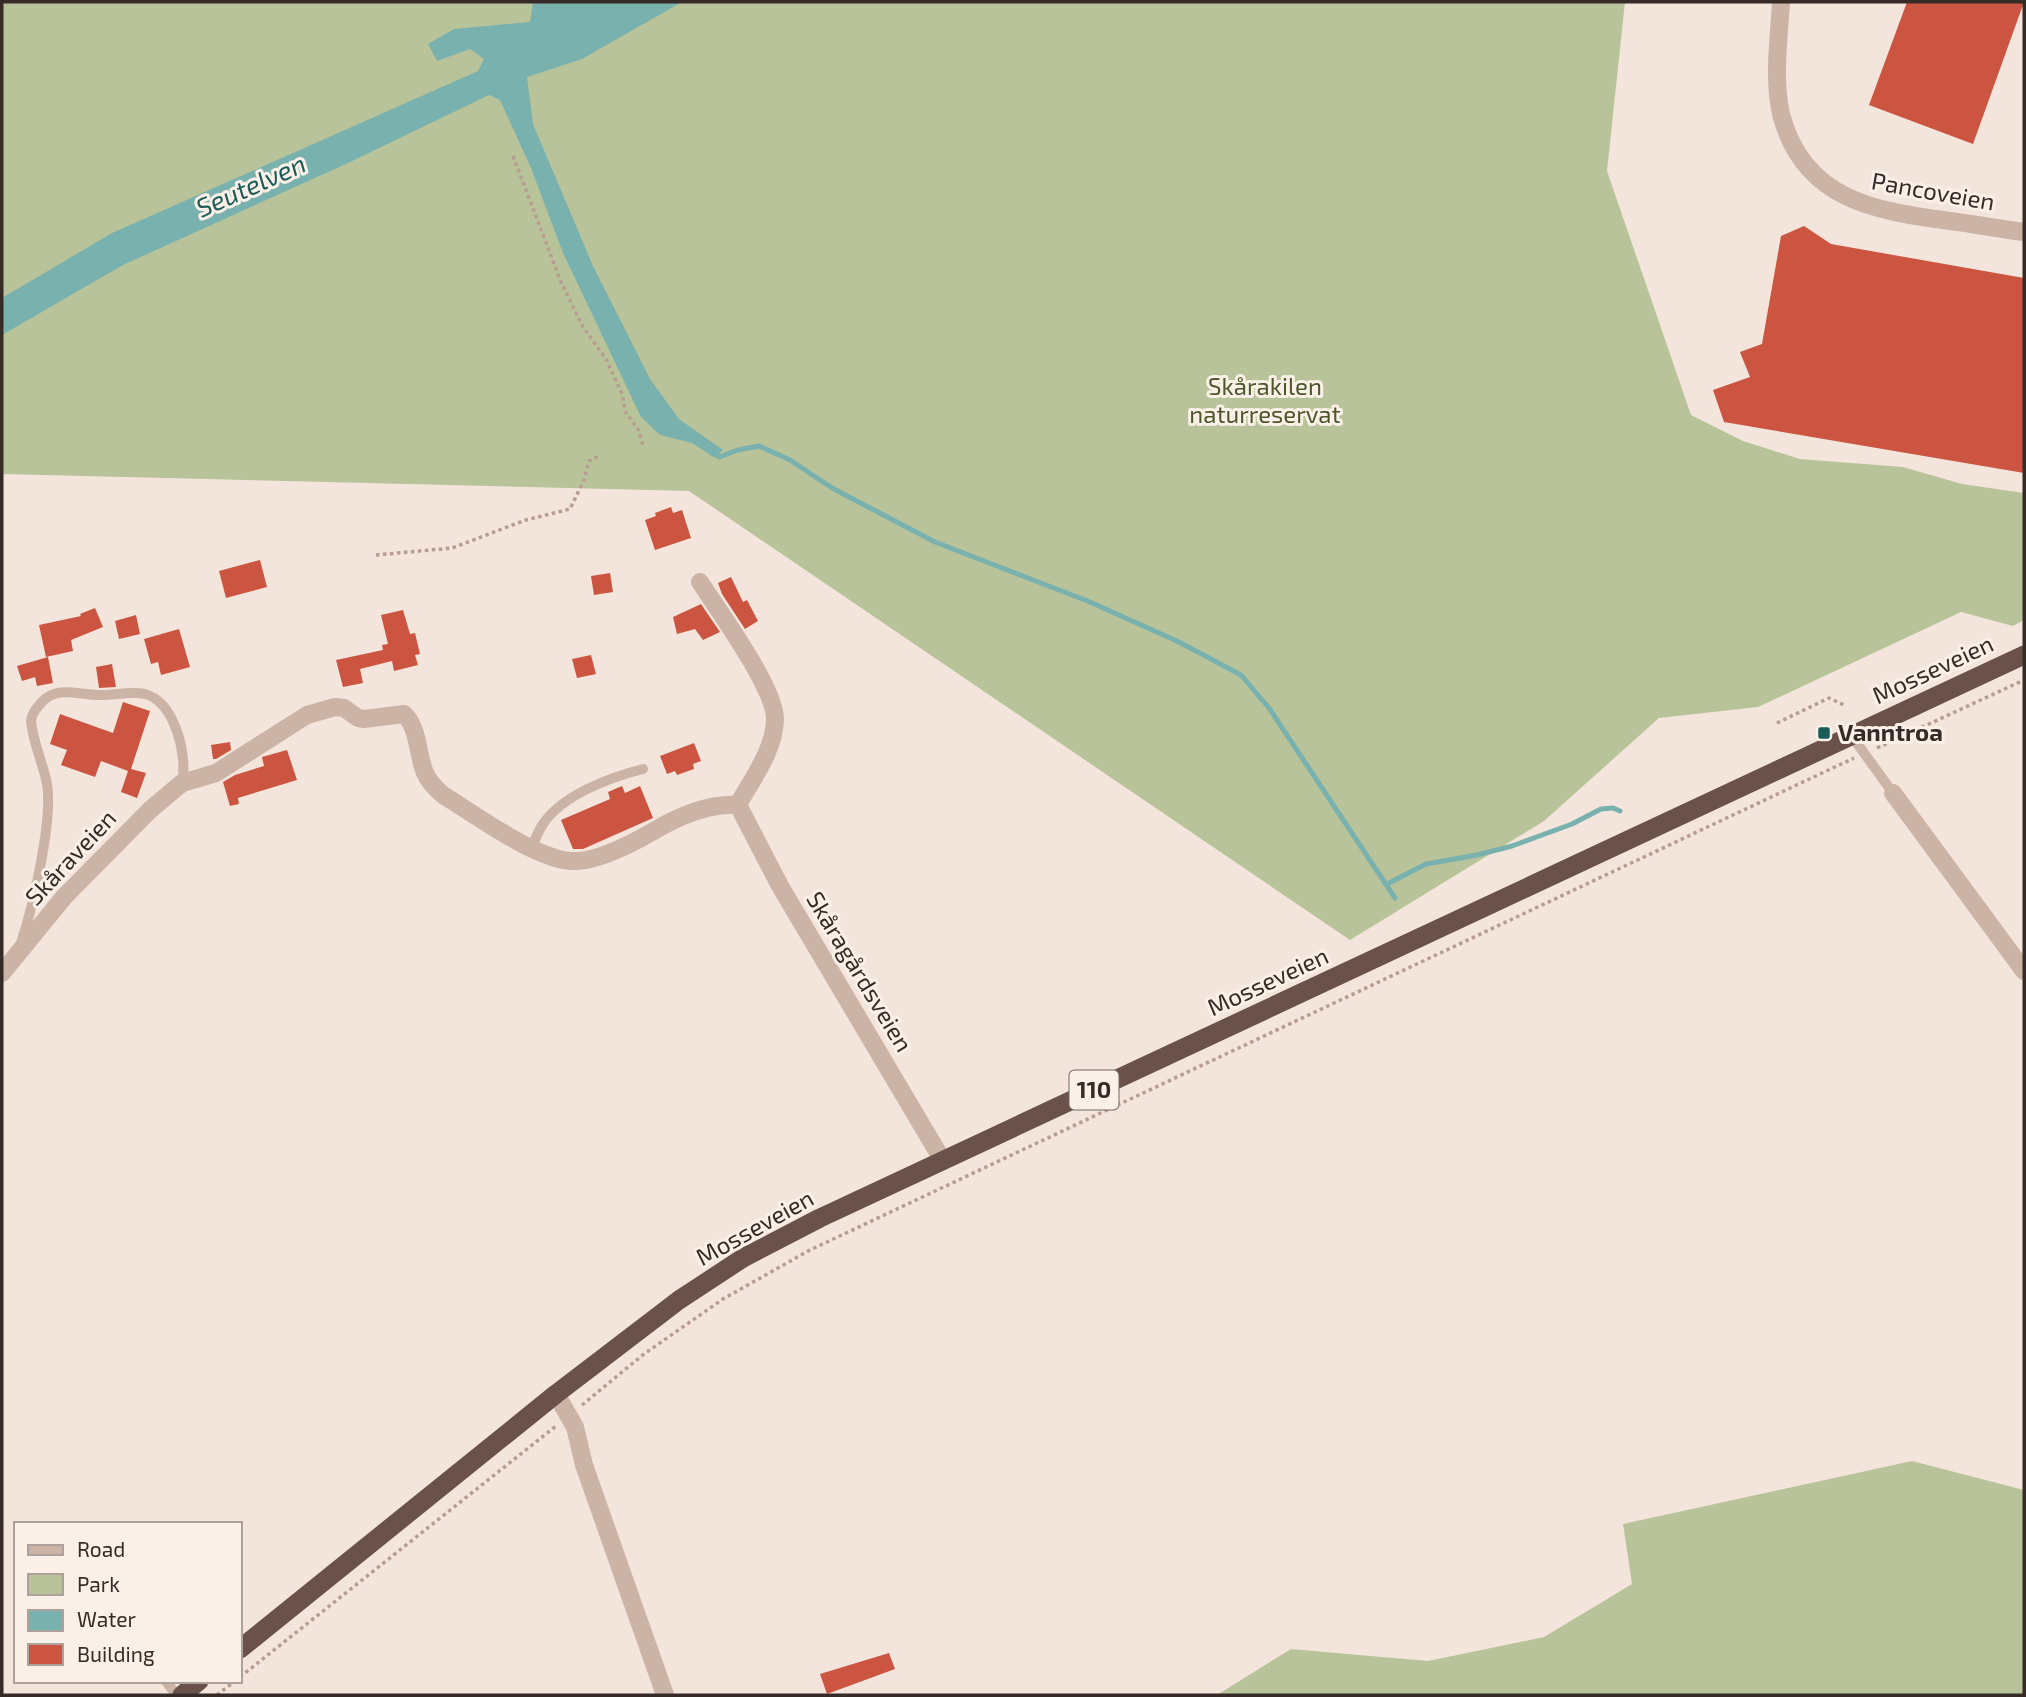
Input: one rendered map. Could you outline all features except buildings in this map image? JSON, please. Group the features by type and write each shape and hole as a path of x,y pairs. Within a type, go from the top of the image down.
{"highway":[{"name":"Mosseveien","path":"242,1646 556,1394 680,1300 743,1258 820,1218 2024,655"},
{"path":"179,1695 196,1683"}],"street":[{"name":"Pancoveien","path":"1781,2 1777,70 1781,113 1790,137 1811,170 1833,190 1863,205 1911,216 2024,232"},
{"path":"182,783 216,774 307,715 335,706 365,719 404,714 413,727 425,773 435,788 531,849 554,858 573,862 586,860 712,806 738,805 767,754 775,719 753,664 700,582"},
{"name":"Skåraveien","path":"2,973 64,897 150,810 182,783"},
{"path":"1893,793 2024,971"},
{"name":"Skåragårdsveien","path":"738,805 787,898 943,1161"},
{"path":"556,1394 575,1427 584,1465 665,1695"}],"lane":[{"path":"17,953 30,913 48,807 47,783 32,729 32,714 50,694 144,694 161,703 176,729 184,757 182,783"},
{"path":"1852,735 1893,793"},
{"path":"531,849 542,824 565,802 618,776 643,769"}],"path":[{"path":"513,156 561,282 583,327 606,359 622,394 626,413 638,429 644,448"},
{"path":"376,555 452,548 526,520 570,509 584,480 589,461 601,456"},
{"path":"242,1675 644,1354 723,1299 810,1250 2024,680"},
{"path":"1777,723 1829,698 1844,705"},
{"path":"217,1695 232,1683"}],"green space":[{"name":"Skårakilen naturreservat","path":"2,2 1625,2 1607,171 1691,415 1743,441 1800,459 1903,467 1962,484 2024,493 2024,620 2013,626 1961,612 1758,707 1659,718 1544,821 1350,940 689,491 2,474"},
{"path":"1912,1461 2024,1490 2024,1695 1217,1695 1291,1649 1428,1661 1544,1637 1632,1584 1623,1524"}],"water":[{"name":"Seutelven","path":"682,2 582,59 527,77 533,124 593,266 650,379 679,419 723,450 715,458 692,443 660,435 641,417 563,253 531,168 500,100 489,95 348,163 123,265 2,335 2,298 112,233 478,71 484,59 470,49 437,61 428,44 454,29 530,22 533,3"}],"waterway":[{"path":"719,457 759,446 790,460 832,488 935,542 1090,602 1179,642 1241,675 1269,708 1395,898"},
{"path":"1387,884 1426,864 1512,846 1572,824 1601,809 1613,808 1620,811"}],"place":[{"name":"Vanntroa","path":"1824,733"}]}
